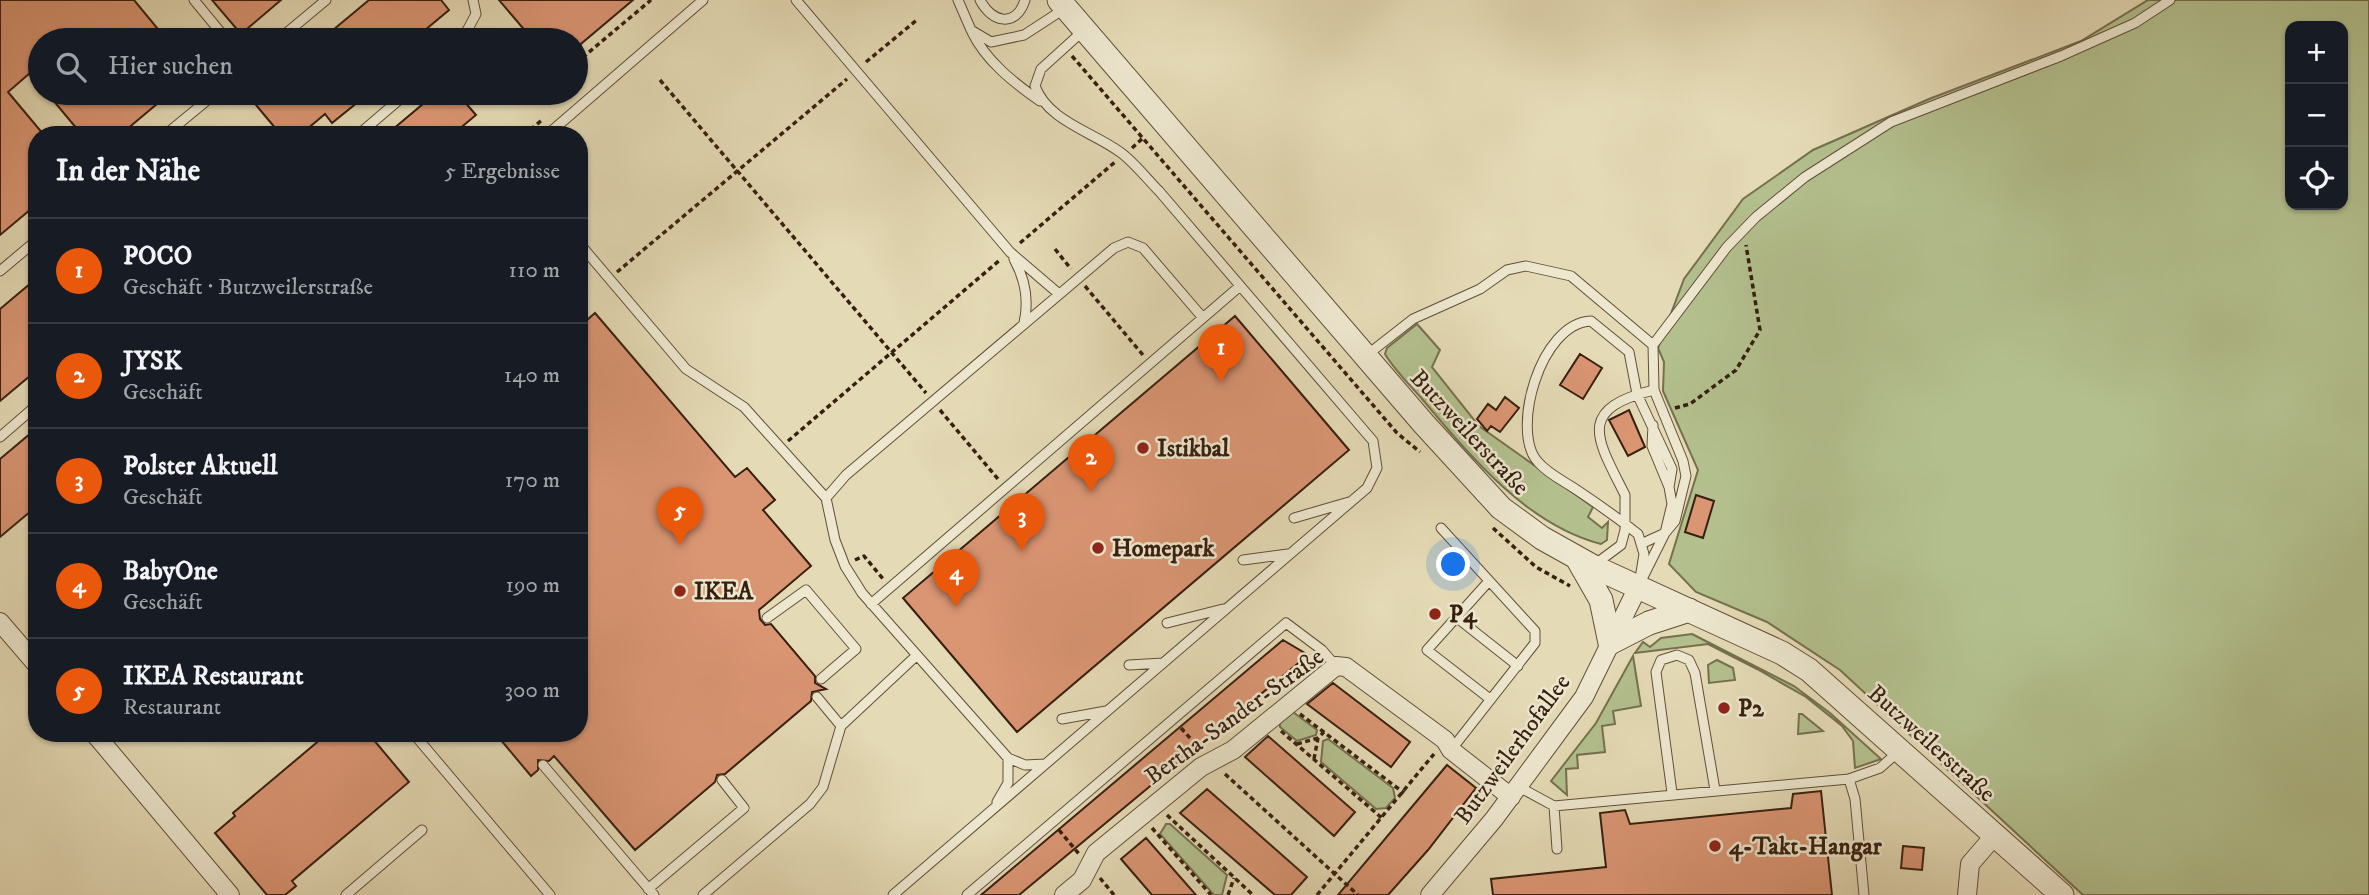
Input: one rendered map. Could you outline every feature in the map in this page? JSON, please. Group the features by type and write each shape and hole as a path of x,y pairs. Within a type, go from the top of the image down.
{"street":[{"name":"Butzweilerstraße","path":"1062,4 1501,508 1584,562 1782,653 1809,670 2062,895"},
{"path":"1584,562 1601,600 1611,643 1649,623 1689,610"},
{"name":"Butzweilerhofallee","path":"1430,895 1515,792 1584,697 1639,585"},
{"path":"0,622 28,655"},
{"name":"Bertha-Sander-Straße","path":"1064,895 1082,880 1096,853 1211,761 1233,750 1336,666 1346,667 1515,792"},
{"path":"102,742 230,895"},
{"path":"1967,895 1970,864 1995,835"}],"lane":[{"path":"194,0 218,28"},
{"path":"292,28 326,0"},
{"path":"468,28 476,14 473,0"},
{"path":"588,100 703,0"},
{"path":"796,0 1010,252 1059,294"},
{"path":"893,895 1367,488 1377,468 1373,441 1124,155 1059,117 1012,80 978,43 958,0"},
{"path":"980,0 995,19 1005,21 1015,17 1025,0"},
{"path":"1643,543 1665,533 1675,521 1686,476 1683,461 1654,390 1653,345 1727,247 1805,177 1891,122 2061,56 2135,23 2170,0"},
{"path":"971,30 991,42 1024,35 1062,4"},
{"path":"1041,103 1035,86 1041,69 1084,30"},
{"path":"176,126 201,105"},
{"path":"368,126 393,105"},
{"path":"557,126 582,105"},
{"path":"826,498 832,487 1114,248 1128,242 1143,248 1203,318"},
{"path":"0,271 28,248"},
{"path":"1010,252 1022,274 1027,312 1024,324"},
{"path":"588,254 686,369 744,407 826,498 835,540 845,566 871,604 1007,758 1025,765 1045,764"},
{"path":"1366,356 1413,319 1480,289 1507,270 1526,266 1571,276 1653,345"},
{"path":"871,604 1240,286"},
{"path":"1581,321 1591,321 1629,352 1637,394 1672,469 1669,487 1672,504 1665,533 1639,585 1643,543 1638,534 1536,460 1528,437 1532,390 1542,358 1562,331 1581,321"},
{"path":"1584,562 1620,545 1624,523 1625,495 1603,449 1599,426 1602,415 1611,406 1637,394 1654,390"},
{"path":"0,437 28,413"},
{"path":"1294,518 1351,502"},
{"path":"1441,528 1535,631 1535,643 1518,666 1448,745"},
{"path":"1243,560 1290,554"},
{"path":"1489,581 1427,650 1490,699"},
{"path":"767,618 806,590 856,649 821,679"},
{"path":"1167,624 1228,608"},
{"path":"1456,617 1518,666"},
{"path":"967,895 1286,623 1322,650 1336,666"},
{"path":"1672,793 1656,672 1661,660 1677,655 1689,660 1695,673 1714,790"},
{"path":"703,895 810,804 823,787 841,726 916,656"},
{"path":"1129,665 1163,663"},
{"path":"817,697 841,726"},
{"path":"1062,719 1107,711"},
{"path":"421,742 550,895"},
{"path":"1515,792 1554,806 1672,793 1849,779 1880,768 1900,750"},
{"path":"992,809 1008,783 1007,758"},
{"path":"543,765 651,892 744,808 722,780"},
{"path":"1849,779 1855,799 1864,895"},
{"path":"1554,806 1557,849"},
{"path":"346,895 422,830"}],"path":[{"path":"588,53 651,0"},
{"path":"609,278 918,19"},
{"path":"1081,65 1397,433 1428,457"},
{"path":"660,80 1006,488"},
{"path":"535,126 542,120"},
{"path":"780,447 1143,138"},
{"path":"1663,412 1690,404 1736,370 1760,330 1744,230"},
{"path":"1055,249 1150,364"},
{"path":"1289,703 1404,793"},
{"path":"1173,719 1211,761 1358,895"},
{"path":"1269,719 1383,819"},
{"path":"1297,744 1318,738 1324,732"},
{"path":"1314,759 1318,738"},
{"path":"1317,895 1448,745"},
{"path":"1156,803 1251,895"},
{"path":"1141,816 1211,895"},
{"path":"1052,822 1090,867"},
{"path":"1228,895 1234,878"}],"green space":[{"path":"2148,0 2369,0 2369,895 2083,895 1840,670 1767,622 1696,592 1669,564 1698,470 1663,391 1664,362 1658,348 1684,279 1743,199 1813,150 1929,99 2081,41"},
{"path":"1417,324 1440,350 1432,367 1479,426 1593,507 1588,517 1602,528 1608,522 1607,540 1601,544 1574,535 1549,521 1502,486 1460,443 1385,354 1387,348"},
{"path":"1692,634 1794,686 1830,713 1881,759 1855,768 1853,741 1842,726 1806,697 1708,644 1635,653 1643,642 1650,647 1661,638"},
{"path":"1633,656 1641,706 1613,711 1615,724 1602,726 1605,752 1577,755 1578,768 1566,769 1567,795 1551,781 1596,723"},
{"path":"1717,660 1733,668 1735,680 1709,683 1708,665"},
{"path":"1293,712 1317,730 1316,735 1297,741 1280,727 1280,722"},
{"path":"1799,714 1802,714 1823,731 1798,734"},
{"path":"1328,739 1393,788 1395,798 1386,808 1376,809 1321,762 1323,741"},
{"path":"1166,824 1170,824 1227,875 1222,895 1214,895 1160,834"}],"building":[{"path":"0,0 134,0 157,28 28,28 28,75 8,92 36,126 28,126 28,212 0,235"},
{"path":"212,0 281,0 248,28 236,28"},
{"path":"369,0 441,0 449,10 427,28 335,28"},
{"path":"499,0 633,0 588,38 588,28 523,28"},
{"path":"57,105 156,105 131,126 74,126"},
{"path":"256,105 354,105 332,123 325,114 311,126 274,126"},
{"path":"422,105 467,105 476,115 463,126 397,126"},
{"path":"28,286 28,378 0,401 0,309"},
{"name":"IKEA","path":"595,313 735,477 747,468 775,500 763,510 811,566 759,610 760,619 765,625 771,624 815,676 815,683 826,689 812,692 811,701 725,774 717,775 715,782 635,850 554,756 549,761 538,760 538,770 531,776 503,742 588,742 588,319"},
{"name":"Homepark","path":"1235,316 1349,450 1017,732 903,598"},
{"path":"1580,354 1602,368 1583,399 1560,385"},
{"path":"1505,397 1519,408 1500,432 1491,426 1487,431 1477,419 1488,404 1496,410"},
{"path":"1629,410 1645,447 1628,456 1609,420"},
{"path":"28,436 28,514 0,537 0,459"},
{"path":"1696,495 1714,501 1703,538 1685,532"},
{"path":"1283,640 1308,655 1019,895 981,895"},
{"path":"1333,683 1410,742 1391,767 1307,704"},
{"path":"1268,736 1355,812 1334,836 1245,757"},
{"path":"317,742 376,742 409,782 292,881 296,886 285,895 267,895 215,833 235,816 233,813"},
{"path":"1447,765 1476,788 1428,850 1388,895 1338,895"},
{"path":"1207,789 1307,877 1291,895 1275,895 1180,813"},
{"name":"4-Takt-Hangar","path":"1821,791 1832,895 1493,895 1491,879 1606,867 1600,813 1625,810 1630,824 1791,808 1793,794"},
{"path":"1146,838 1196,895 1152,895 1121,859"},
{"path":"1903,846 1924,848 1922,870 1901,868"}],"place":[{"name":"POCO","path":"1221,382"},
{"name":"Istikbal","path":"1143,448"},
{"name":"JYSK","path":"1091,492"},
{"name":"IKEA Restaurant","path":"680,545"},
{"name":"Homepark","path":"1098,548"},
{"name":"Polster Aktuell","path":"1022,551"},
{"name":"IKEA","path":"680,591"},
{"name":"BabyOne","path":"956,607"},
{"name":"P4","path":"1435,614"},
{"name":"P2","path":"1724,708"},
{"name":"4-Takt-Hangar","path":"1715,846"}]}
